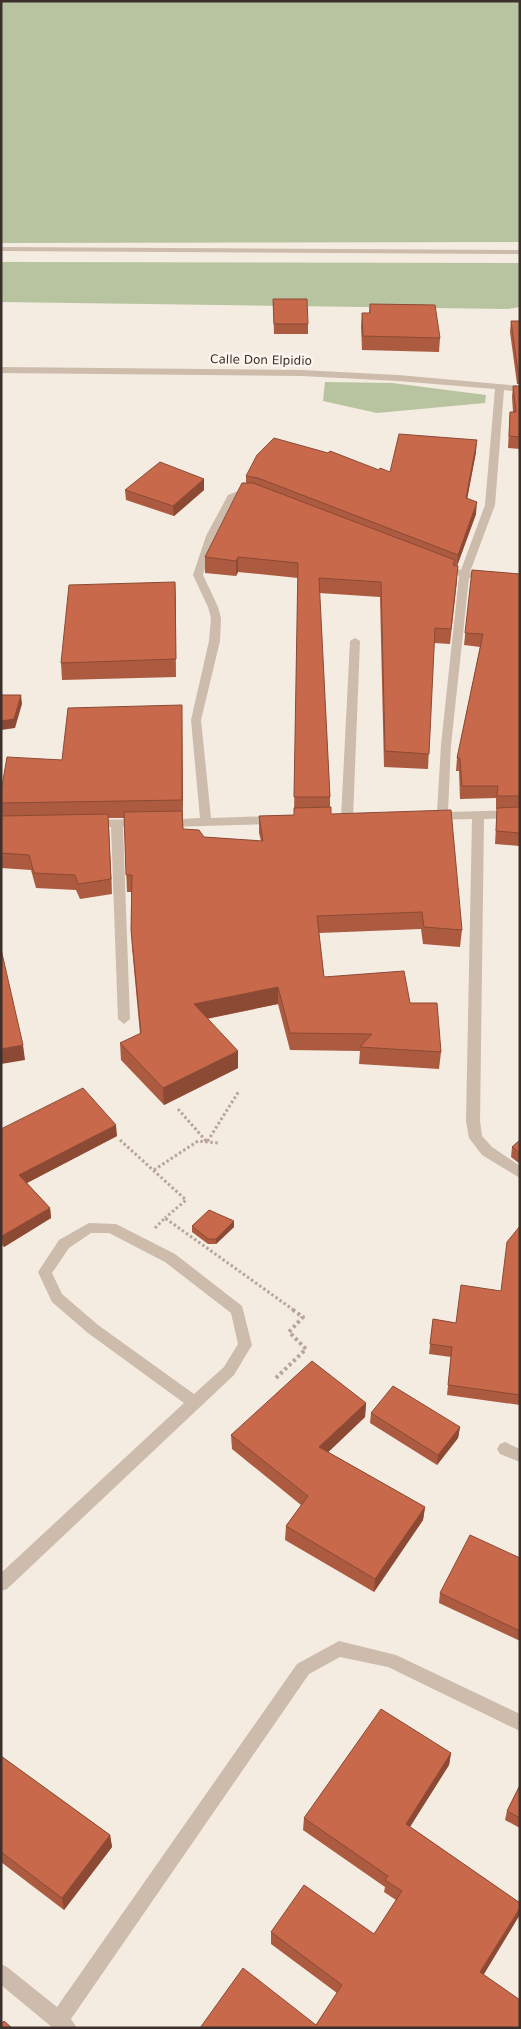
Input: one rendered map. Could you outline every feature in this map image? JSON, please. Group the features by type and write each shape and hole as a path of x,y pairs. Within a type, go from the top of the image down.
{"street":[{"path":"1,249 520,252"},
{"name":"Calle Don Elpidio","path":"1,370 301,372 398,378 520,389"},
{"path":"442,815 446,745 464,575 490,505 500,388"},
{"path":"206,822 196,720 215,637 216,617 198,575 200,563 230,497 241,492 264,497"},
{"path":"428,561 464,575 520,578"},
{"path":"347,818 355,641"},
{"path":"425,816 520,814"},
{"path":"478,815 473,1121 476,1138 488,1150 520,1173"},
{"path":"78,824 291,820"},
{"path":"117,824 124,1019"},
{"path":"1,1584 195,1403 229,1371 245,1345 237,1310 170,1258 111,1228 89,1228 64,1244 45,1272 57,1298 93,1329 195,1403"},
{"path":"505,1449 520,1456"},
{"path":"1,1973 63,2024 303,1669 339,1649 390,1660 520,1724"}],"path":[{"path":"207,1142 239,1091"},
{"path":"178,1109 207,1142"},
{"path":"120,1140 186,1200 165,1218"},
{"path":"154,1170 198,1141 218,1143"}],"green space":[{"path":"1,1 520,1 520,242 1,243"},
{"path":"1,262 520,263 520,307 508,309 1,302"},
{"path":"325,382 392,383 486,395 485,403 377,413 323,401"}],"building":[{"path":"273,299 307,299 308,324 274,324"},
{"path":"370,304 435,305 440,338 363,336 362,313 370,313"},
{"path":"511,321 520,321 520,373 518,372"},
{"path":"513,386 520,386 520,437 509,436 510,412 516,412"},
{"path":"399,434 477,440 466,498 477,502 458,555 258,478 246,476 257,455 274,438 328,453 330,451 379,470 380,468 390,472"},
{"path":"160,462 204,479 173,506 125,490"},
{"path":"242,483 253,483 455,560 453,565 458,566 451,629 435,628 429,754 385,751 381,582 319,578 330,797 294,797 298,563 238,557 236,561 205,557"},
{"path":"472,570 520,574 520,796 497,796 498,786 462,786 460,758 457,758 483,634 465,633"},
{"path":"175,582 176,659 61,663 69,585"},
{"path":"1,695 21,695 14,719 1,721"},
{"path":"182,705 182,800 1,803 7,757 62,760 68,708"},
{"path":"331,807 331,814 451,810 462,930 424,927 422,912 317,916 324,977 404,971 410,1003 437,1003 441,1052 360,1047 372,1034 290,1033 278,987 194,1004 238,1051 163,1088 120,1043 141,1033 131,930 132,875 126,875 124,812 182,811 183,829 199,830 204,837 263,841 259,816 294,815 294,808"},
{"path":"520,807 520,833 496,831 497,808"},
{"path":"108,814 111,879 78,884 75,875 34,873 29,855 1,853 1,816"},
{"path":"1,949 23,1045 1,1049"},
{"path":"83,1088 116,1125 19,1175 50,1208 2,1236 1,1129"},
{"path":"520,1140 520,1153 512,1147"},
{"path":"209,1210 234,1221 216,1239 208,1239 192,1226"},
{"path":"520,1226 520,1395 448,1385 452,1347 430,1344 433,1319 456,1323 461,1285 501,1291 507,1242"},
{"path":"312,1361 366,1403 319,1447 425,1507 375,1579 286,1526 308,1496 231,1435"},
{"path":"393,1386 460,1427 438,1455 371,1413"},
{"path":"470,1535 520,1558 520,1631 440,1593"},
{"path":"381,1709 451,1753 406,1824 520,1903 520,1908 480,1972 520,2000 520,2028 200,2028 243,1968 316,2025 342,1985 271,1932 304,1885 374,1934 402,1891 385,1880 388,1876 304,1818"},
{"path":"1,1756 110,1835 62,1898 1,1852"},
{"path":"520,1785 520,1818 507,1811"},
{"path":"4,2021 12,2028 1,2028 1,2024"}]}
